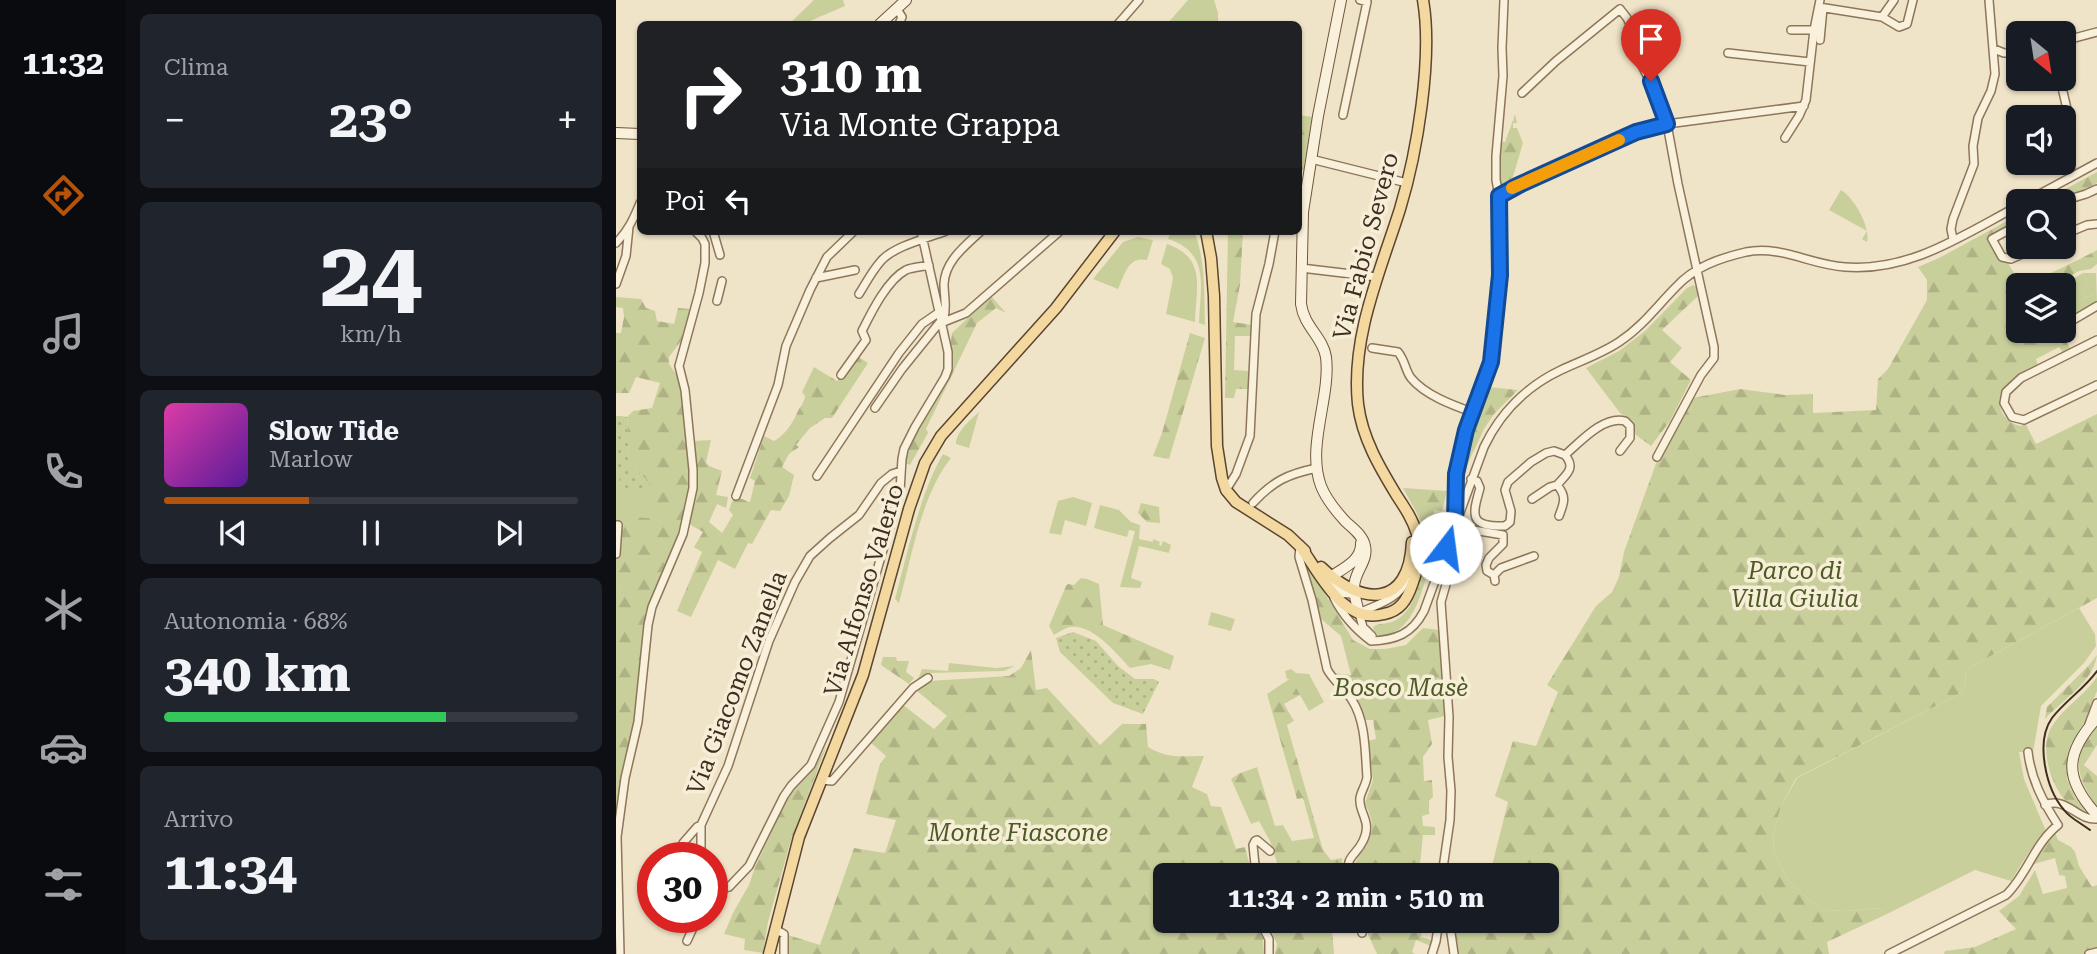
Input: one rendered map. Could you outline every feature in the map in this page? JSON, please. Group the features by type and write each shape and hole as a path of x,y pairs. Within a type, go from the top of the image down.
{"main road":[{"path":"883,21 906,0"},
{"path":"1341,0 1318,116 1303,212 1302,312 1326,355 1317,468 1320,483 1329,501 1360,536 1366,548 1365,558 1355,581 1359,613"},
{"name":"Via Fabio Severo","path":"1380,615 1396,610 1407,598 1418,565 1419,548 1413,522 1371,448 1358,406 1357,367 1364,325 1377,277 1407,183 1418,125 1426,26 1423,0"},
{"path":"616,133 637,134"},
{"name":"Via Alfonso Valerio","path":"769,954 799,837 863,675 909,509 925,463 941,436 1056,308 1112,235"},
{"path":"1207,235 1211,258 1216,352 1218,458 1226,490 1242,506 1288,535 1300,546 1328,579 1337,599 1359,613 1368,616 1380,615"},
{"name":"Via Fabio Severo","path":"1397,495 1410,528 1412,554"},
{"path":"1328,579 1356,559 1361,552 1360,536"},
{"path":"1328,579 1355,592 1371,595 1390,591 1405,576 1412,554"},
{"path":"2097,718 2088,728 2074,755 2071,768 2082,798 2097,817"}],"street":[{"path":"1121,21 1139,0"},
{"path":"1343,115 1367,2 1360,0"},
{"path":"1455,525 1456,474 1472,412 1491,362 1500,275 1496,156 1503,76 1504,0"},
{"path":"1882,17 1894,0"},
{"path":"1821,5 1882,17 1892,24 1903,26 1907,24 1913,0"},
{"path":"1953,239 1953,219 1974,164 1973,146 1978,118 1994,81 1989,0"},
{"path":"1784,138 1804,106 1814,30 1821,5"},
{"path":"1820,40 1821,5"},
{"path":"897,9 902,17 901,21"},
{"path":"1522,93 1556,61 1620,9 1632,28 1642,64 1667,124 1714,347 1714,358 1701,375 1657,457"},
{"path":"1791,30 1814,30"},
{"path":"2076,38 2097,32"},
{"path":"1994,49 2006,53"},
{"path":"1728,53 1810,62"},
{"path":"1499,196 1636,132 1667,124 1804,106"},
{"path":"1311,159 1407,183"},
{"path":"2049,189 2097,163"},
{"path":"2076,197 2097,189"},
{"path":"616,243 629,227 637,210"},
{"path":"1328,579 1336,604 1357,631 1371,641 1404,635 1413,628 1419,621 1471,479 1493,429 1505,411 1524,394 1558,371 1619,342 1653,314 1677,286 1698,269 1726,258 1763,250 1844,267 1880,266 1910,260 2006,212"},
{"path":"2076,230 2087,225 2097,225"},
{"path":"616,284 626,256 629,227"},
{"path":"2006,231 1992,239 2000,255 2006,258"},
{"path":"620,954 617,837 625,778 638,722 648,625 652,607 683,534 693,488 685,390 679,366 705,263 705,244 699,235"},
{"path":"713,235 720,255"},
{"path":"736,496 778,385 786,346 827,257 850,235"},
{"path":"728,887 749,866 784,796 811,765 839,702 900,491 902,459 908,439 948,369 948,352 921,235"},
{"path":"859,294 881,260 906,246 935,235"},
{"path":"875,408 902,369 940,323 946,310 944,280 948,269 962,248 977,235"},
{"path":"940,323 966,313 1055,235"},
{"path":"1226,490 1239,466 1250,436 1256,314 1274,235"},
{"path":"841,375 866,340 862,331 886,290 907,270 929,265"},
{"path":"1301,268 1377,277"},
{"path":"817,278 855,270"},
{"path":"717,301 722,281"},
{"path":"2076,320 2097,306"},
{"path":"817,476 899,353 922,324 938,313"},
{"path":"2097,340 2021,378 2006,392 2004,403 2012,417 2024,420 2097,385"},
{"path":"1372,348 1398,352 1413,380 1446,402 1472,412"},
{"path":"1565,455 1614,419 1625,421 1630,426 1630,438 1620,451"},
{"path":"1471,479 1477,481 1480,488 1473,511 1477,519 1483,525 1504,526 1510,523 1511,511 1505,490 1508,482 1546,453 1554,450 1565,455 1571,466 1567,474 1557,485 1532,499"},
{"path":"1253,503 1283,477 1317,468"},
{"name":"Via Giacomo Zanella","path":"701,842 701,825 728,766 769,641 800,574 810,556 859,515 881,482 901,471"},
{"path":"1557,485 1565,498 1559,516"},
{"path":"616,525 616,554"},
{"path":"1455,525 1503,535 1503,544 1486,565 1494,578 1501,568 1534,556"},
{"path":"1300,546 1299,557 1328,668 1332,677 1353,702 1364,738 1367,785 1360,796 1360,802 1367,826 1363,842 1348,863"},
{"path":"1444,863 1451,790 1441,602 1453,560 1452,554 1446,548"},
{"name":"Via Fabio Severo","path":"1359,613 1384,602 1401,590 1408,576 1412,554"},
{"path":"1359,613 1363,627 1371,636 1382,641"},
{"path":"1357,631 1354,620 1359,613"},
{"path":"1371,636 1369,623 1380,615"},
{"path":"849,671 863,675"},
{"path":"821,780 832,781 913,688 928,678"},
{"path":"839,702 851,706"},
{"path":"2088,728 2097,703"},
{"path":"1889,954 1990,904 2012,889 2041,842 2058,825 2033,778 2028,752"},
{"path":"2045,804 2059,803 2090,819 2097,817"},
{"name":"Via Giacomo Zanella","path":"684,842 701,825"},
{"path":"1255,863 1255,841 1270,851"},
{"path":"775,929 784,934 784,954"},
{"path":"687,941 691,933"},
{"path":"1266,933 1269,939 1269,954"},
{"path":"1432,954 1438,933"},
{"path":"1451,933 1454,954"},
{"path":"2089,954 2097,952"}],"green space":[{"path":"814,0 843,0 845,6 810,21 792,21"},
{"path":"1188,0 1214,0 1218,21 1170,21"},
{"path":"1302,115 1313,117 1302,170"},
{"path":"1515,115 1517,123 1513,123 1513,128 1517,128 1523,143 1511,183 1501,189 1499,141 1505,142"},
{"path":"2097,172 2097,183 2076,194 2076,189 2065,189"},
{"path":"1841,190 1856,206 1867,231 1829,210"},
{"name":"Parco di Villa Giulia","path":"2006,222 2006,230 1987,240 1993,251 2008,263 2014,273 2006,273 2006,343 2067,343 2071,350 2063,353 2059,347 2036,359 2038,366 2015,379 2003,390 2000,405 2003,414 2011,422 2021,426 2025,423 2036,444 2097,414 2097,598 1965,670 1966,683 1961,693 1796,778 1781,806 1774,830 1773,851 1787,879 1824,910 1878,908 1887,914 1827,942 1829,954 1457,954 1452,933 1559,933 1559,863 1493,863 1508,802 1495,796 1513,741 1536,746 1558,692 1547,685 1596,606 1612,592 1658,458 1693,398 1740,389 1785,395 1813,394 1813,413 1876,410 1878,379 1888,369 1927,300 1927,280 1918,267"},
{"path":"1867,231 1868,236 1867,242 1862,239"},
{"path":"1170,235 1195,235 1202,266 1205,325 1199,323 1201,284 1197,262 1182,245 1168,239"},
{"path":"1228,235 1243,235 1240,285 1233,322 1252,325 1251,336 1235,336 1234,370 1250,371 1250,389 1236,389 1234,398 1225,398"},
{"path":"1138,237 1153,240 1147,260 1131,263 1118,289 1093,279 1123,242"},
{"path":"1167,244 1180,250 1194,266 1197,286 1195,322 1166,314 1173,278 1170,269 1161,264"},
{"path":"2097,250 2097,264 2091,269 2075,273 2051,273"},
{"path":"2083,273 2094,293 2076,303 2076,277"},
{"path":"2083,273 2096,273 2097,302 2076,312 2076,303 2094,293"},
{"path":"1693,285 1698,296 1662,330 1682,348 1670,362 1691,380 1670,421 1651,446 1636,435 1630,420 1620,413 1586,368 1619,351 1645,331"},
{"path":"991,296 1006,313 996,308 977,323 926,429 928,433 910,465 905,463 912,439 953,367 950,348 952,333"},
{"path":"616,297 641,299 646,308 655,311 657,321 674,324 678,308 690,309 684,337 669,357 669,364 678,377 683,401 690,488 672,551 648,612 634,722 616,825 616,596 619,596 621,587 617,585 621,516 649,518 649,482 629,463 627,417 633,411 652,408 660,383 636,377 629,393 616,393 616,333 621,333 624,317 623,308 616,307"},
{"path":"1190,333 1205,338 1169,459 1153,456 1162,433"},
{"path":"856,355 868,363 832,418 825,418 810,428 796,445 799,447 789,454 782,467 794,475 789,496 780,511 771,510 752,544 748,543 735,569 718,560 691,617 677,611 702,552 694,547 703,532 689,524 697,483 694,441 711,440 706,462 722,471 716,495 728,497 726,508 717,504 709,522 722,533 733,515 729,510 734,496 750,502 755,481 750,478 764,436 774,441 788,428 804,401 802,392 814,367 837,381"},
{"path":"1488,387 1518,390 1494,414 1484,429 1463,474 1460,472 1472,424"},
{"path":"979,412 969,448 956,444 961,431"},
{"path":"616,416 627,417 629,463 649,482 649,518 621,517 619,597 616,596"},
{"path":"616,416 627,417 629,463 649,482 649,492 619,491"},
{"path":"943,454 951,458 925,508 899,603 895,599 915,525 927,487"},
{"path":"1403,488 1447,491 1442,511 1434,510 1434,513 1442,514 1434,547 1426,547 1430,540 1427,539 1420,519"},
{"path":"1073,497 1092,503 1086,526 1065,520 1061,535 1049,533 1058,501"},
{"path":"1141,503 1159,507 1160,523 1147,522 1138,513"},
{"path":"1100,505 1119,510 1131,522 1140,525 1139,539 1153,542 1153,539 1160,542 1161,546 1163,541 1171,545 1169,553 1139,546 1131,578 1142,582 1140,588 1120,587 1135,531 1129,530 1127,537 1094,528"},
{"path":"1426,549 1433,549 1423,589 1411,616 1402,627 1391,634 1378,635 1373,629 1374,626 1396,620 1409,608 1421,578"},
{"name":"Bosco Masè","path":"1304,559 1353,640 1370,649 1406,645 1423,628 1439,630 1445,716 1428,720 1432,744 1423,757 1424,781 1432,780 1433,797 1429,801 1429,814 1422,816 1423,826 1435,827 1435,835 1423,835 1420,863 1355,863 1372,829 1371,817 1365,803 1373,780 1367,741 1376,739 1373,720 1366,720 1357,699 1335,673 1351,675 1341,636 1321,619"},
{"path":"1081,578 1099,584 1103,625 1174,656 1170,670 1151,664 1130,668 1103,641 1078,627 1068,628 1054,635 1049,626 1066,586 1074,585"},
{"path":"2079,608 2095,634 2096,646 2084,663 2041,706 2033,752 2019,752 2024,779 2046,831 2011,881 1975,870 1887,914 1878,908 1824,910 1787,879 1773,851 1774,830 1781,806 1797,778 1961,693 1966,683 1965,670"},
{"path":"1211,612 1235,619 1231,631 1208,625"},
{"path":"1073,632 1096,641 1118,666 1135,679 1154,679 1159,682 1143,714 1113,703 1060,652 1056,638"},
{"name":"Monte Fiascone","path":"1031,650 1036,690 1047,688 1100,745 1122,724 1146,724 1148,747 1155,751 1168,755 1204,756 1192,787 1207,794 1211,806 1221,807 1236,849 1245,847 1249,863 1153,863 1153,933 1260,933 1264,954 787,954 788,935 820,945 854,848 885,853 896,820 866,814 880,764 886,756 870,742 902,704 934,729 947,716 916,690 928,681 1009,676 1021,668"},
{"path":"2097,655 2090,674 2083,683 2045,719 2047,707"},
{"path":"883,657 909,661 906,672 914,678 909,684 881,665"},
{"path":"949,663 996,668 1015,666 1004,671 930,673 918,679 922,669 948,671"},
{"path":"1291,669 1296,673 1309,674 1324,702 1309,711 1291,679 1287,679 1285,671"},
{"path":"2097,677 2097,691 2067,764 2067,779 2075,797 2088,812 2069,803 2059,792 2048,764 2046,743 2057,719"},
{"path":"1291,678 1300,695 1284,704 1294,721 1287,725 1323,850 1331,860 1342,858 1342,863 1277,863 1270,841 1259,821 1251,824 1231,779 1257,767 1275,826 1283,825 1292,841 1314,838 1303,798 1297,799 1267,694"},
{"path":"2097,727 2097,745 2084,765 2097,776 2097,807 2084,786 2079,767 2083,748"},
{"path":"827,745 791,840 768,922 763,953 744,950 745,939 724,934 728,933 728,925 734,911 749,885 788,797 814,768"},
{"path":"2055,832 2058,840 2075,852 2079,866 2092,887 2097,885 2097,950 2085,954 1944,954 1945,951 1975,947 2016,929 1999,911 2019,896 2035,870 2043,894 2067,888 2065,876 2059,875 2055,858 2032,863"},
{"path":"1272,933 1332,933 1334,954 1275,954 1277,944"},
{"path":"1367,933 1422,933 1421,937 1432,940 1431,946 1416,940 1412,952 1415,954 1377,954"}],"tram line":[{"path":"2090,830 2064,810 2052,790 2045,765 2044,740 2052,718 2097,671"}],"slow traffic":[{"path":"1512,188 1619,140"}],"route":[{"path":"1446,548 1455,525 1456,474 1466,430 1490,369 1500,275 1499,196 1636,132 1667,124 1651,81"}]}
